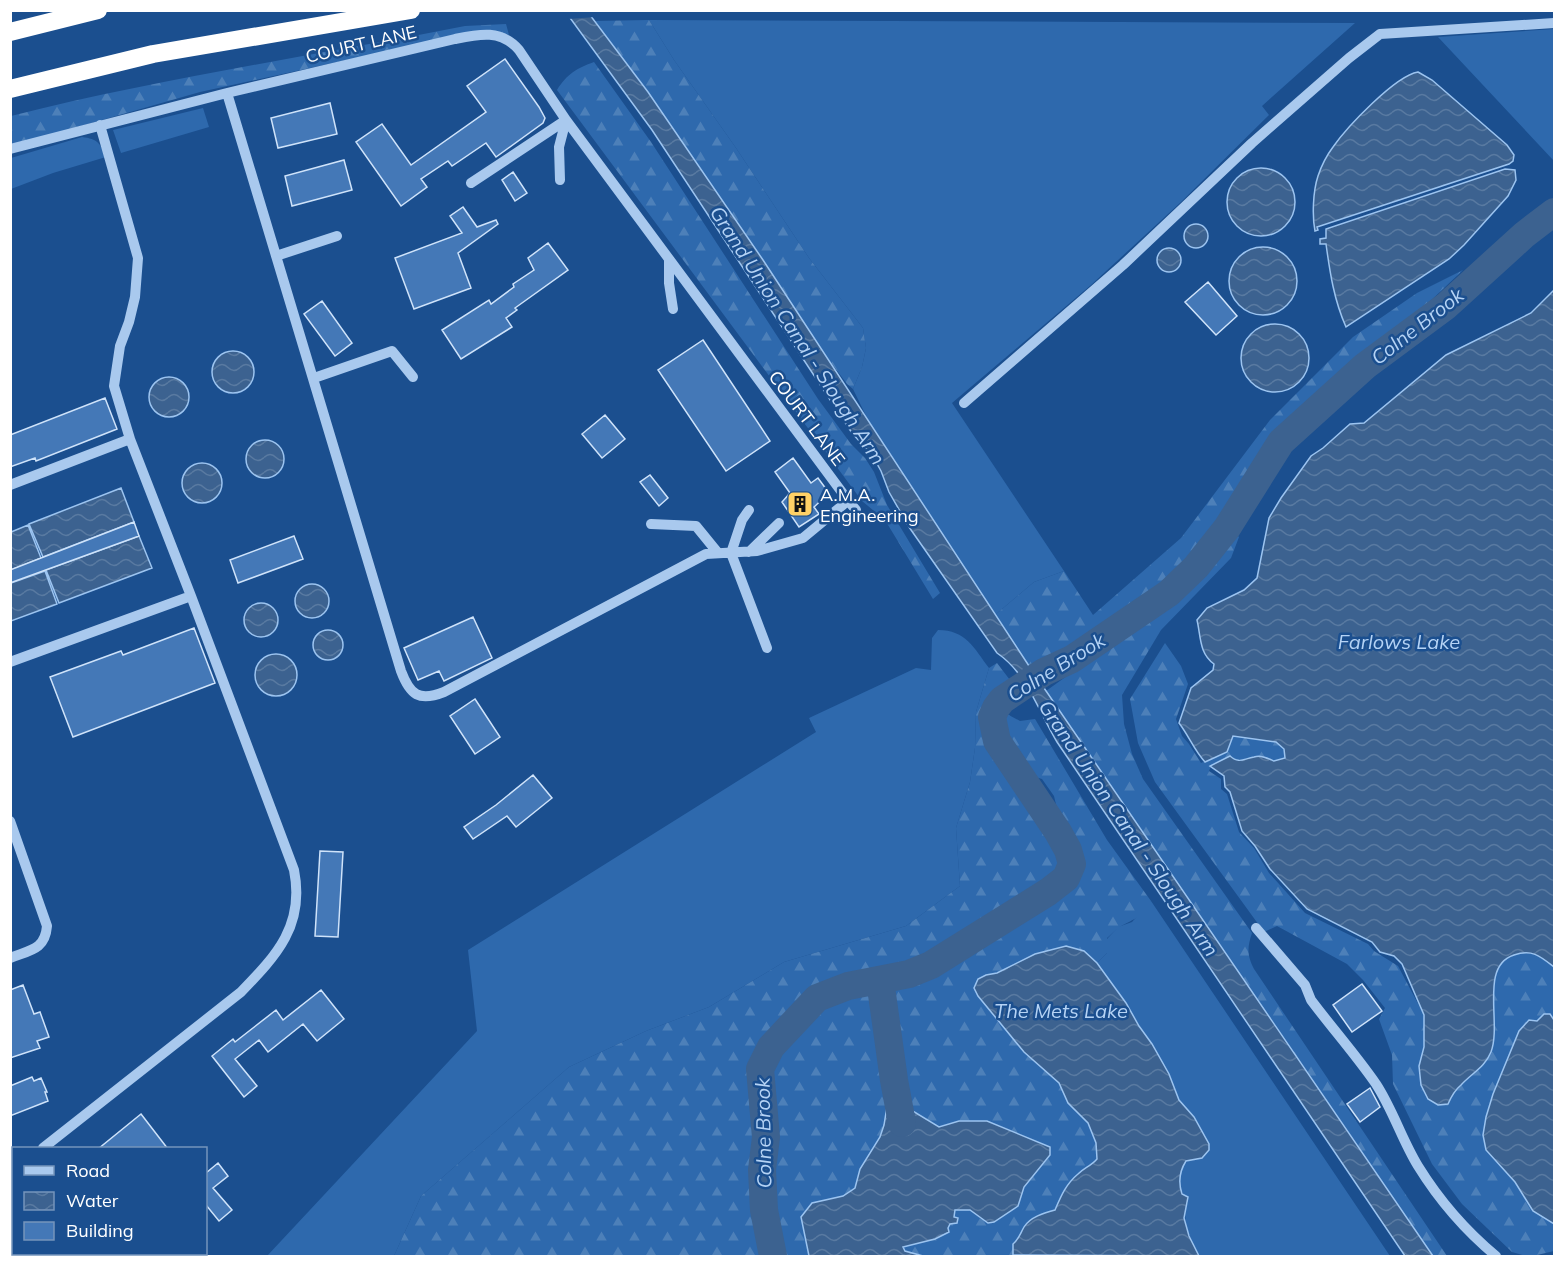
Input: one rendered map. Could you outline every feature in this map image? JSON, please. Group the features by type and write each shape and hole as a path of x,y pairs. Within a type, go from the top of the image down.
{"highway":[{"path":"10,32 98,10"},
{"path":"10,88 153,54 411,10"}],"street":[{"path":"964,403 1123,265 1261,136 1349,58 1380,34 1554,23"},
{"name":"COURT LANE","path":"10,148 227,93 478,34 493,34 512,42 566,120 856,510"},
{"path":"227,93 401,671 409,689 421,696 432,696 444,692 706,554 757,551 803,538 842,508 845,497"},
{"path":"560,180 559,147 566,120"},
{"path":"471,183 566,120"},
{"path":"46,1147 241,992 277,953 286,938 294,916 297,896 294,870 130,439 114,386 120,346 135,297 138,258 100,125"},
{"path":"276,256 338,236"},
{"path":"669,260 669,283 673,309"},
{"path":"314,378 392,351 413,377"},
{"path":"10,485 130,439"},
{"path":"749,510 742,520 731,553 767,648"},
{"path":"749,552 779,523"},
{"path":"651,524 696,526 717,553"},
{"path":"10,662 191,596"},
{"path":"10,821 47,926 46,938 39,947 10,958"},
{"path":"1256,928 1305,985 1311,1000 1376,1084 1398,1122 1417,1165 1434,1190 1473,1237 1496,1257"}],"green space":[{"path":"649,20 1355,23 1262,106 1269,115 1181,202 1091,285 952,403 1064,571 1034,582 995,615 868,420 853,389 862,367 866,348 863,328 809,258"},
{"path":"649,20 809,258 863,328 866,348 862,367 853,389 829,360 648,92 595,21"},
{"path":"506,24 509,35 479,31 200,92 11,146 11,116 67,102 465,26"},
{"path":"1554,29 1554,161 1438,37"},
{"path":"594,62 651,142 818,399 874,472 887,505 940,593 933,599 885,520 862,501 557,90 573,72"},
{"path":"203,108 209,127 121,153 113,130"},
{"path":"82,137 98,142 106,157 11,189 11,158"},
{"path":"1463,270 1280,441 1225,528 1194,567 1168,591 1120,625 1031,669 995,615 1034,582 1064,571 1093,615 1181,538 1270,420 1353,337 1417,293"},
{"path":"1233,531 1239,537 1231,558 1161,630 1122,695 1124,724 1132,754 1143,779 1252,933 1248,951 1254,969 1447,1256 1433,1256 1046,691 1121,637 1167,600 1203,567"},
{"path":"938,630 956,633 962,637 974,647 989,668 976,712 975,748 970,782 956,828 960,886 906,926 784,962 709,1007 646,1031 569,1067 421,1196 394,1256 267,1256 477,1031 468,950 816,732 809,718 916,668 931,670 932,638"},
{"path":"1165,643 1181,666 1188,684 1176,719 1182,736 1201,763 1227,752 1233,736 1277,742 1284,749 1285,758 1274,761 1259,758 1243,759 1211,766 1209,771 1221,779 1221,789 1227,794 1239,832 1254,848 1269,873 1305,913 1368,944 1374,951 1398,966 1424,1015 1424,1047 1419,1066 1447,1104 1457,1089 1482,1066 1491,1052 1494,1040 1494,983 1503,961 1514,955 1531,954 1540,957 1554,967 1554,1020 1550,1014 1537,1021 1529,1020 1524,1025 1486,1150 1515,1182 1533,1211 1554,1224 1554,1251 1533,1256 1512,1252 1462,1204 1432,1164 1393,1084 1392,1055 1379,1019 1385,1008 1347,964 1277,926 1264,932 1155,782 1138,743 1130,699"},
{"path":"997,663 1013,684 990,702 987,723 997,750 1038,806 1070,864 1063,878 930,962 908,971 849,983 816,996 769,1046 758,1069 763,1139 760,1170 761,1213 770,1256 394,1256 421,1196 569,1067 646,1031 709,1007 784,962 906,926 960,886 956,828 970,782 975,748 976,712 989,668"},
{"path":"999,713 1005,713 1020,721 1035,719 1107,840 1151,901 1146,911 1118,928 1107,938 1107,953 1097,963 1084,951 1035,954 997,973 986,975 978,996 1024,1052 1059,1083 1068,1103 1088,1123 1096,1143 1097,1159 1074,1179 1055,1210 1038,1217 1026,1226 1018,1239 1014,1256 923,1256 904,1251 903,1247 935,1239 949,1231 950,1223 958,1218 954,1217 954,1210 970,1209 981,1219 994,1222 1018,1206 1024,1187 1050,1156 1050,1147 987,1121 959,1121 940,1127 911,1110 905,1091 898,1082 884,982 909,978 941,962 1043,900 1071,880 1076,862 1070,842 1061,825 1054,796 1042,779 1029,775 1005,749 999,731"},
{"path":"1151,901 1390,1256 1199,1256 1186,1223 1188,1202 1180,1184 1183,1166 1194,1158 1194,1117 1179,1100 1169,1074 1152,1044 1097,963 1107,953 1107,939 1118,927 1132,922"},
{"path":"876,984 890,1088 880,1137 860,1169 855,1188 844,1196 812,1203 806,1244 809,1256 776,1256 767,1211 765,1172 769,1137 764,1069 774,1049 819,1001 849,988"}],"water":[{"name":"Grand Union Canal - Slough Arm","path":"565,11 587,11 648,92 763,260 1031,669 1433,1256 1405,1256 1057,742 1025,682 1017,671 997,653 909,527 872,455 852,433 652,130"},
{"path":"1418,72 1432,80 1507,145 1514,155 1513,161 1317,227 1318,230 1315,231 1316,182 1331,150 1360,116 1385,92"},
{"path":"1261,168 1274,171 1285,178 1292,189 1295,202 1292,215 1285,226 1274,233 1261,236 1248,233 1237,226 1230,215 1227,202 1230,189 1237,178 1248,171"},
{"path":"1505,169 1515,170 1516,180 1508,196 1464,245 1449,259 1346,327 1335,297 1326,244 1320,244 1320,239 1326,238 1326,229"},
{"path":"1191,224 1201,224 1208,231 1208,241 1201,248 1191,248 1184,241 1184,231"},
{"path":"1263,247 1276,250 1287,257 1294,268 1297,281 1294,294 1287,305 1276,312 1263,315 1250,312 1239,305 1232,294 1229,281 1232,268 1239,257 1250,250"},
{"path":"1164,248 1174,248 1181,255 1181,265 1174,272 1164,272 1157,265 1157,255"},
{"name":"Farlows Lake","path":"1554,290 1554,967 1531,953 1520,953 1503,961 1494,983 1494,1040 1491,1052 1482,1066 1457,1089 1448,1104 1438,1105 1428,1099 1421,1085 1419,1066 1424,1047 1424,1015 1402,964 1394,956 1380,952 1372,942 1307,909 1270,869 1242,831 1230,792 1225,787 1224,776 1210,766 1230,756 1239,760 1259,756 1274,761 1285,758 1284,749 1276,742 1233,736 1227,752 1205,762 1179,723 1191,688 1213,670 1214,664 1203,650 1197,620 1207,608 1244,590 1257,578 1269,518 1311,456 1350,424 1364,423 1446,355 1531,313"},
{"path":"1275,324 1288,327 1299,334 1306,345 1309,358 1306,371 1299,382 1288,389 1275,392 1262,389 1251,382 1244,371 1241,358 1244,345 1251,334 1262,327"},
{"path":"233,351 248,357 254,372 248,387 233,393 218,387 212,372 218,357"},
{"path":"169,377 177,378 183,383 188,389 188,405 183,411 177,416 169,417 161,416 155,411 150,405 149,397 150,389 155,383 161,378"},
{"path":"265,440 279,445 284,459 279,473 265,478 251,473 246,459 251,445"},
{"path":"202,463 210,464 216,469 221,475 221,491 216,497 210,502 202,503 194,502 188,497 183,491 182,483 183,475 188,469 194,464"},
{"path":"121,488 134,522 43,557 29,524"},
{"path":"28,525 41,558 11,570 11,532"},
{"path":"139,536 152,568 59,603 46,570"},
{"path":"45,571 57,604 11,621 11,583"},
{"path":"312,584 324,589 329,601 324,613 312,618 300,613 295,601 300,589"},
{"path":"261,603 273,608 278,620 273,632 261,637 249,632 244,620 249,608"},
{"path":"328,630 339,634 343,645 339,656 328,660 317,656 313,645 317,634"},
{"path":"276,654 284,655 291,660 296,667 296,683 291,690 284,695 276,696 268,695 261,690 256,683 255,675 256,667 261,660 268,655"},
{"name":"The Mets Lake","path":"1066,946 1084,951 1097,963 1126,1003 1169,1074 1179,1100 1194,1117 1209,1144 1209,1150 1202,1158 1186,1161 1180,1177 1182,1194 1188,1197 1184,1218 1189,1236 1199,1256 1013,1255 1013,1244 1024,1227 1038,1216 1055,1210 1070,1182 1097,1159 1096,1143 1088,1123 1068,1103 1059,1083 1024,1052 974,988 978,979 986,975 997,973 1035,954"},
{"path":"1544,1014 1550,1014 1554,1020 1554,1224 1533,1211 1515,1182 1486,1150 1483,1135 1493,1094 1519,1031 1529,1020 1537,1021"},
{"path":"898,1082 905,1091 911,1110 939,1127 959,1121 987,1121 1050,1147 1050,1155 1024,1187 1018,1206 994,1222 988,1223 970,1210 955,1210 954,1217 958,1218 957,1223 950,1224 949,1232 935,1239 903,1247 905,1251 923,1256 809,1256 801,1217 812,1203 843,1196 855,1188 860,1169 880,1137 890,1088"}],"pier":[{"path":"562,10 591,10 595,17 568,19"}],"building":[{"path":"505,59 539,107 545,118 543,123 496,157 486,143 452,166 448,161 421,179 427,187 401,206 356,142 382,124 411,165 486,112 467,86"},
{"path":"330,103 337,134 278,148 271,118"},
{"path":"344,160 352,190 292,206 285,176"},
{"path":"513,172 527,193 515,201 502,180"},
{"path":"463,207 477,227 496,220 498,224 458,253 471,288 414,309 395,258 462,233 450,216"},
{"path":"548,243 568,270 515,308 517,310 506,318 512,327 461,359 442,330 489,300 491,304 514,287 513,284 534,270 528,258"},
{"path":"1208,282 1237,316 1216,335 1185,302"},
{"path":"322,301 352,343 335,356 304,314"},
{"path":"703,340 770,441 726,471 658,370"},
{"path":"105,398 117,429 36,461 35,458 10,467 10,435"},
{"path":"605,415 625,439 602,458 582,434"},
{"name":"A.M.A. Engineering","path":"793,458 811,483 818,478 829,493 814,507 819,514 799,527 782,502 790,493 775,472"},
{"path":"650,475 668,498 659,506 640,482"},
{"path":"134,522 139,536 10,583 10,570"},
{"path":"294,536 303,559 238,583 230,560"},
{"path":"473,617 492,658 444,681 439,671 418,680 404,648"},
{"path":"194,628 215,683 73,737 50,677 121,651 123,655"},
{"path":"475,699 500,737 475,754 450,716"},
{"path":"533,775 552,798 516,827 507,816 473,839 464,827"},
{"path":"320,851 343,852 338,937 315,936"},
{"path":"1362,984 1382,1011 1352,1032 1333,1005"},
{"path":"23,985 34,1014 40,1012 49,1037 37,1041 40,1048 10,1058 10,990"},
{"path":"321,990 344,1019 317,1041 303,1024 268,1052 259,1040 235,1059 257,1086 244,1097 212,1056 233,1039 235,1042 276,1010 283,1020"},
{"path":"32,1077 34,1081 41,1078 48,1101 10,1116 10,1086"},
{"path":"1370,1088 1380,1107 1360,1122 1347,1104"},
{"path":"141,1114 166,1147 100,1147"},
{"path":"218,1163 228,1176 213,1188 232,1210 219,1221 207,1206 207,1172"}],"waterway":[{"name":"Colne Brook","path":"773,1256 764,1210 762,1170 766,1137 760,1069 771,1047 817,998 848,986 909,974 931,965 1048,892 1066,878 1072,864 1068,850 1058,832 997,741 992,717 996,708 1002,700 1044,672 1072,659 1169,593 1196,567 1227,528 1281,442 1365,366 1446,306 1524,235 1554,212"},
{"path":"880,980 902,1123"}],"place":[{"name":"A.M.A. Engineering","path":"800,504"}]}
